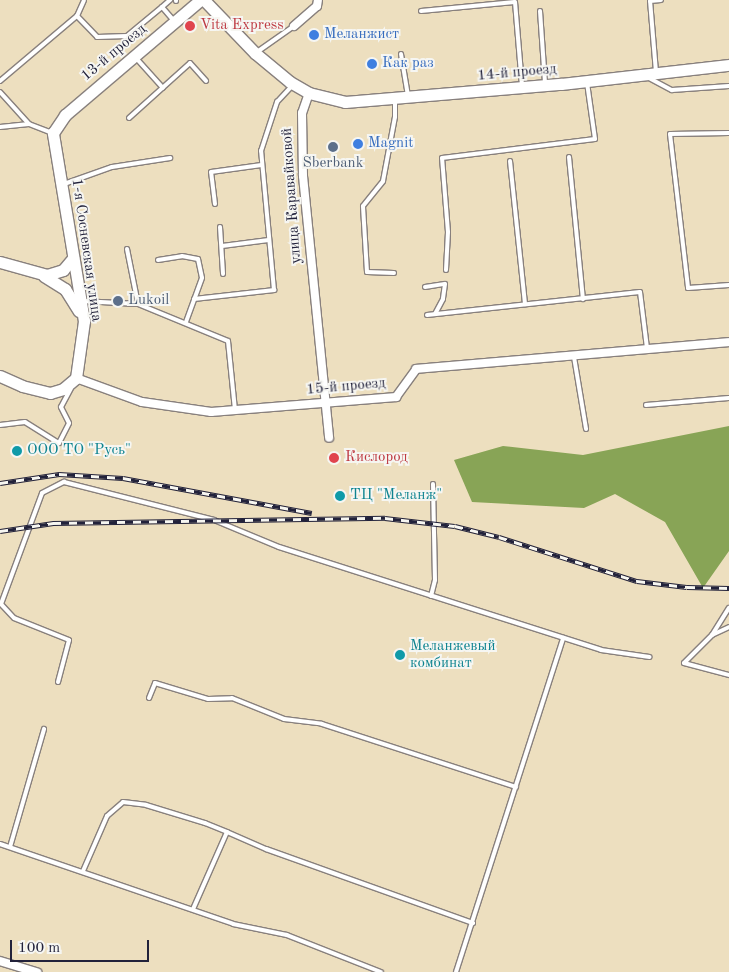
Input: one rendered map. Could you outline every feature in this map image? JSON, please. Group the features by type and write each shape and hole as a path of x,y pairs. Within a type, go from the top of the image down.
{"main road":[{"name":"13-й проезд","path":"53,133 64,115 200,0"},
{"path":"204,0 255,53 294,84 309,93"},
{"name":"14-й проезд","path":"309,93 345,102 409,98 729,65"},
{"name":"1-я Сосневская улица","path":"53,133 72,258 81,301 83,327 76,378"},
{"path":"42,275 58,273 72,258"},
{"path":"0,262 42,275 59,283 71,296 83,327"},
{"path":"0,376 22,386 50,393 62,390 76,378"}],"street":[{"path":"294,26 317,6 318,0"},
{"name":"улица Каравайковой","path":"309,93 302,112 303,176 329,438"},
{"name":"15-й проезд","path":"76,378 142,402 211,412 396,397 416,369 729,342"},
{"path":"0,961 37,972"}],"lane":[{"path":"0,81 77,16 84,0"},
{"path":"77,16 97,37 127,36 170,0"},
{"path":"656,72 650,1 661,0"},
{"path":"421,11 515,2 522,87"},
{"path":"162,7 174,21"},
{"path":"540,11 545,85"},
{"path":"255,53 294,26"},
{"path":"401,54 409,98"},
{"path":"134,56 162,88"},
{"path":"129,118 190,63 206,81"},
{"path":"642,74 672,90 729,86"},
{"path":"446,270 448,232 442,158 595,139 586,81"},
{"path":"194,299 274,290 261,151 276,102 294,84"},
{"path":"0,92 29,124"},
{"path":"394,99 395,117 383,181 363,206 368,272 394,273"},
{"path":"0,127 29,124 53,133"},
{"path":"729,133 670,134 688,288 729,285"},
{"path":"569,157 583,299"},
{"path":"62,185 112,166 170,158"},
{"path":"510,161 525,304"},
{"path":"215,204 210,172 262,166"},
{"path":"220,227 223,274"},
{"path":"222,246 269,240"},
{"path":"128,249 138,304"},
{"path":"158,260 182,256 198,259 202,278 186,322"},
{"path":"424,287 445,284 443,299 436,314"},
{"path":"427,315 640,292 648,350"},
{"path":"81,301 138,304 186,322 228,341 235,410"},
{"path":"574,356 586,429"},
{"path":"0,424 25,422 59,443 69,423 61,407 76,378"},
{"path":"646,405 729,398"},
{"path":"58,682 69,640 14,618 0,604 42,493 64,482 214,520 279,547 601,650 650,657"},
{"path":"431,596 435,580 433,484"},
{"path":"729,608 712,635 684,663 729,675"},
{"path":"712,635 729,627"},
{"path":"456,972 563,638"},
{"path":"149,698 155,683 208,699 232,698 284,719 322,724 516,787"},
{"path":"10,847 44,729"},
{"path":"83,871 107,816 123,802 146,805 227,832 266,849 473,923"},
{"path":"193,909 227,832"},
{"path":"0,844 233,924 286,935 381,972"}],"green space":[{"path":"729,426 729,551 703,588 665,522 615,494 584,508 472,502 454,460 503,446 583,455"}],"railway":[{"path":"0,483 59,474 123,478 312,513"},
{"path":"0,531 53,523 385,518 455,526 499,537 637,581 687,587 729,588"}],"place":[{"name":"Vita Express","path":"190,26"},
{"name":"Меланжист","path":"314,35"},
{"name":"Как раз","path":"372,64"},
{"name":"Magnit","path":"358,144"},
{"name":"Sberbank","path":"333,147"},
{"name":"Lukoil","path":"118,301"},
{"name":"ООО ТО \"Русь\"","path":"17,451"},
{"name":"Кислород","path":"334,458"},
{"name":"ТЦ \"Меланж\"","path":"340,496"},
{"name":"Меланжевый комбинат","path":"400,655"}]}
